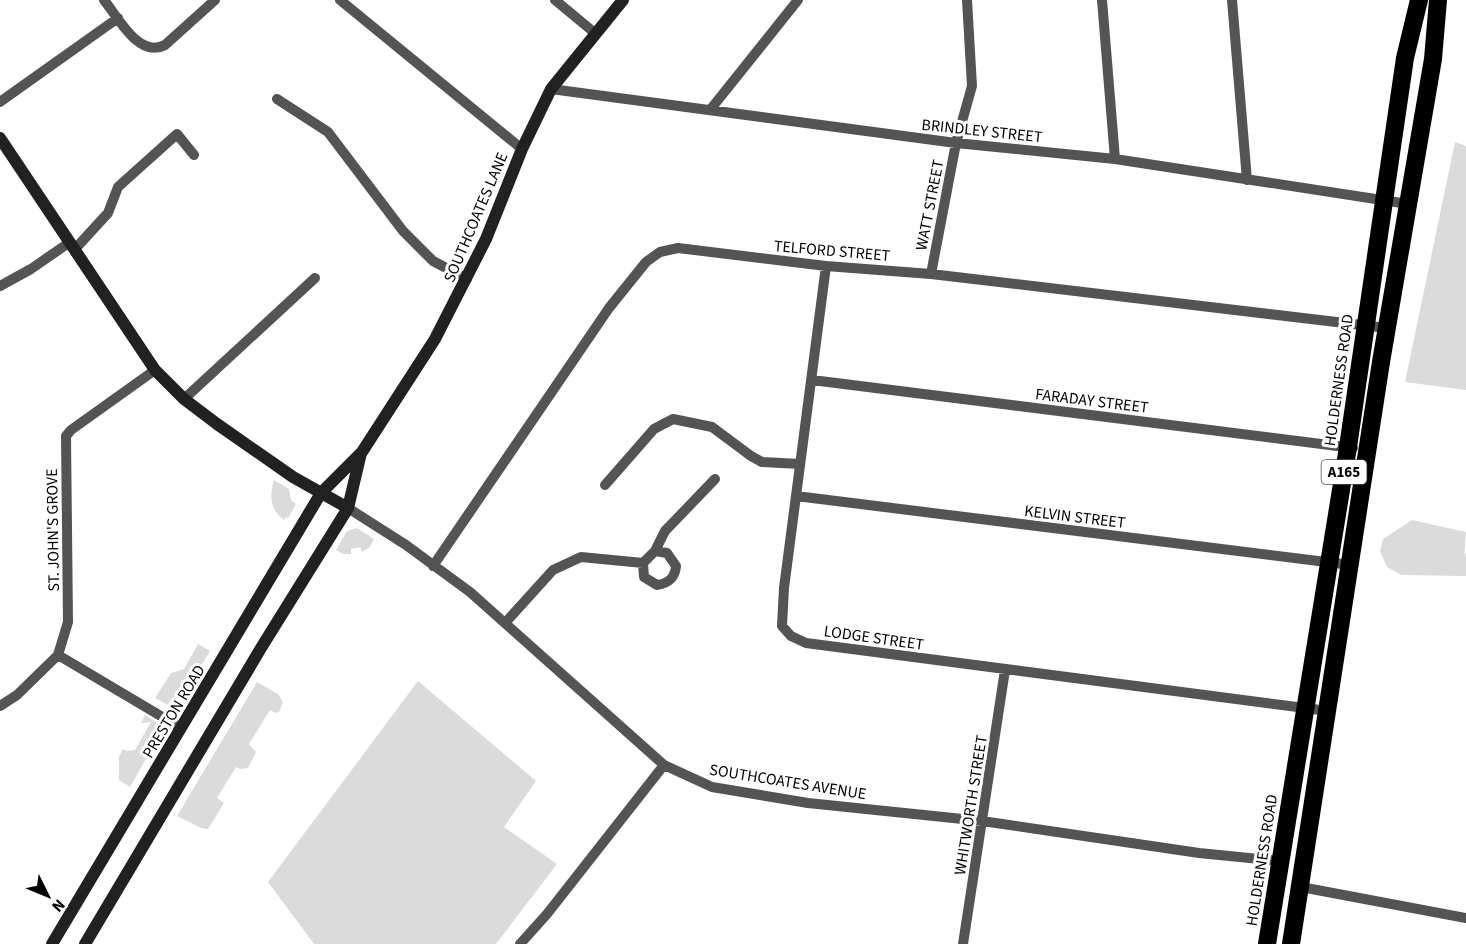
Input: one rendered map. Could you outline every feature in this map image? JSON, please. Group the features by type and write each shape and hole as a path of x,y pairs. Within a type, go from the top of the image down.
{"highway":[{"name":"HOLDERNESS ROAD","path":"1267,944 1348,447 1405,58 1419,0"},
{"name":"A165","path":"1291,944 1387,328 1433,59 1438,0"}],"street":[{"path":"104,0 144,47 161,47 215,0"},
{"path":"340,0 522,149"},
{"path":"555,0 596,34"},
{"name":"SOUTHCOATES LANE","path":"321,493 362,452 435,339 467,279 522,149 551,89 624,0"},
{"path":"710,110 798,0"},
{"name":"WATT STREET","path":"931,274 956,144 972,86 968,0"},
{"path":"1102,0 1115,159"},
{"path":"1232,0 1247,180"},
{"path":"0,102 118,18"},
{"name":"BRINDLEY STREET","path":"551,89 601,98 710,110 956,144 1115,159 1408,204"},
{"path":"277,99 328,132 403,231 433,261 467,279"},
{"path":"0,286 73,246 108,213 118,188 177,134 194,155"},
{"path":"0,138 4,153 73,246 155,370 184,399 284,471 348,508 261,648 85,944"},
{"name":"TELFORD STREET","path":"433,566 609,309 646,262 660,252 678,248 826,266 931,274 1387,328"},
{"name":"LODGE STREET","path":"826,266 782,611 782,626 791,636 806,643 1328,711"},
{"path":"184,399 315,278"},
{"name":"ST. JOHN'S GROVE","path":"0,706 17,695 57,655 69,622 66,435 155,370"},
{"name":"FARADAY STREET","path":"812,380 1368,451"},
{"path":"605,485 654,429 673,419 712,427 750,456 762,462 800,465"},
{"name":"SOUTHCOATES LANE","path":"348,508 362,452"},
{"path":"655,551 667,553 676,566 675,575 666,584 657,585 644,577 643,563 655,551 665,531 715,479"},
{"name":"PRESTON ROAD","path":"52,944 321,493"},
{"name":"KELVIN STREET","path":"796,496 1350,565"},
{"name":"SOUTHCOATES AVENUE","path":"348,508 470,592 664,765 712,787 808,803 982,821 1199,853 1280,861"},
{"path":"506,622 554,570 581,557 643,563"},
{"path":"57,655 182,728"},
{"name":"WHITWORTH STREET","path":"963,944 1005,670"},
{"path":"520,944 548,914 664,765"},
{"path":"1301,887 1466,918"}],"shaded area":[{"path":"1455,142 1466,146 1466,390 1405,382"},
{"path":"274,480 289,489 291,500 296,504 288,518 284,520 273,507 271,492"},
{"path":"1412,520 1466,532 1464,557 1466,551 1466,576 1401,575 1387,567 1380,551 1383,539"},
{"path":"357,528 374,539 370,547 362,552 360,547 351,549 351,554 343,554 336,550 347,531"},
{"path":"198,644 210,651 175,709 155,698 171,673 184,669"},
{"path":"418,681 536,781 504,827 557,864 496,944 314,944 268,882"},
{"path":"257,682 278,694 283,702 279,712 275,713 270,710 249,744 256,752 248,768 236,767 217,798 224,803 208,829 201,828 177,816"},
{"path":"145,715 164,727 130,787 119,780 119,757 123,749 135,750 151,722 141,723"}]}
